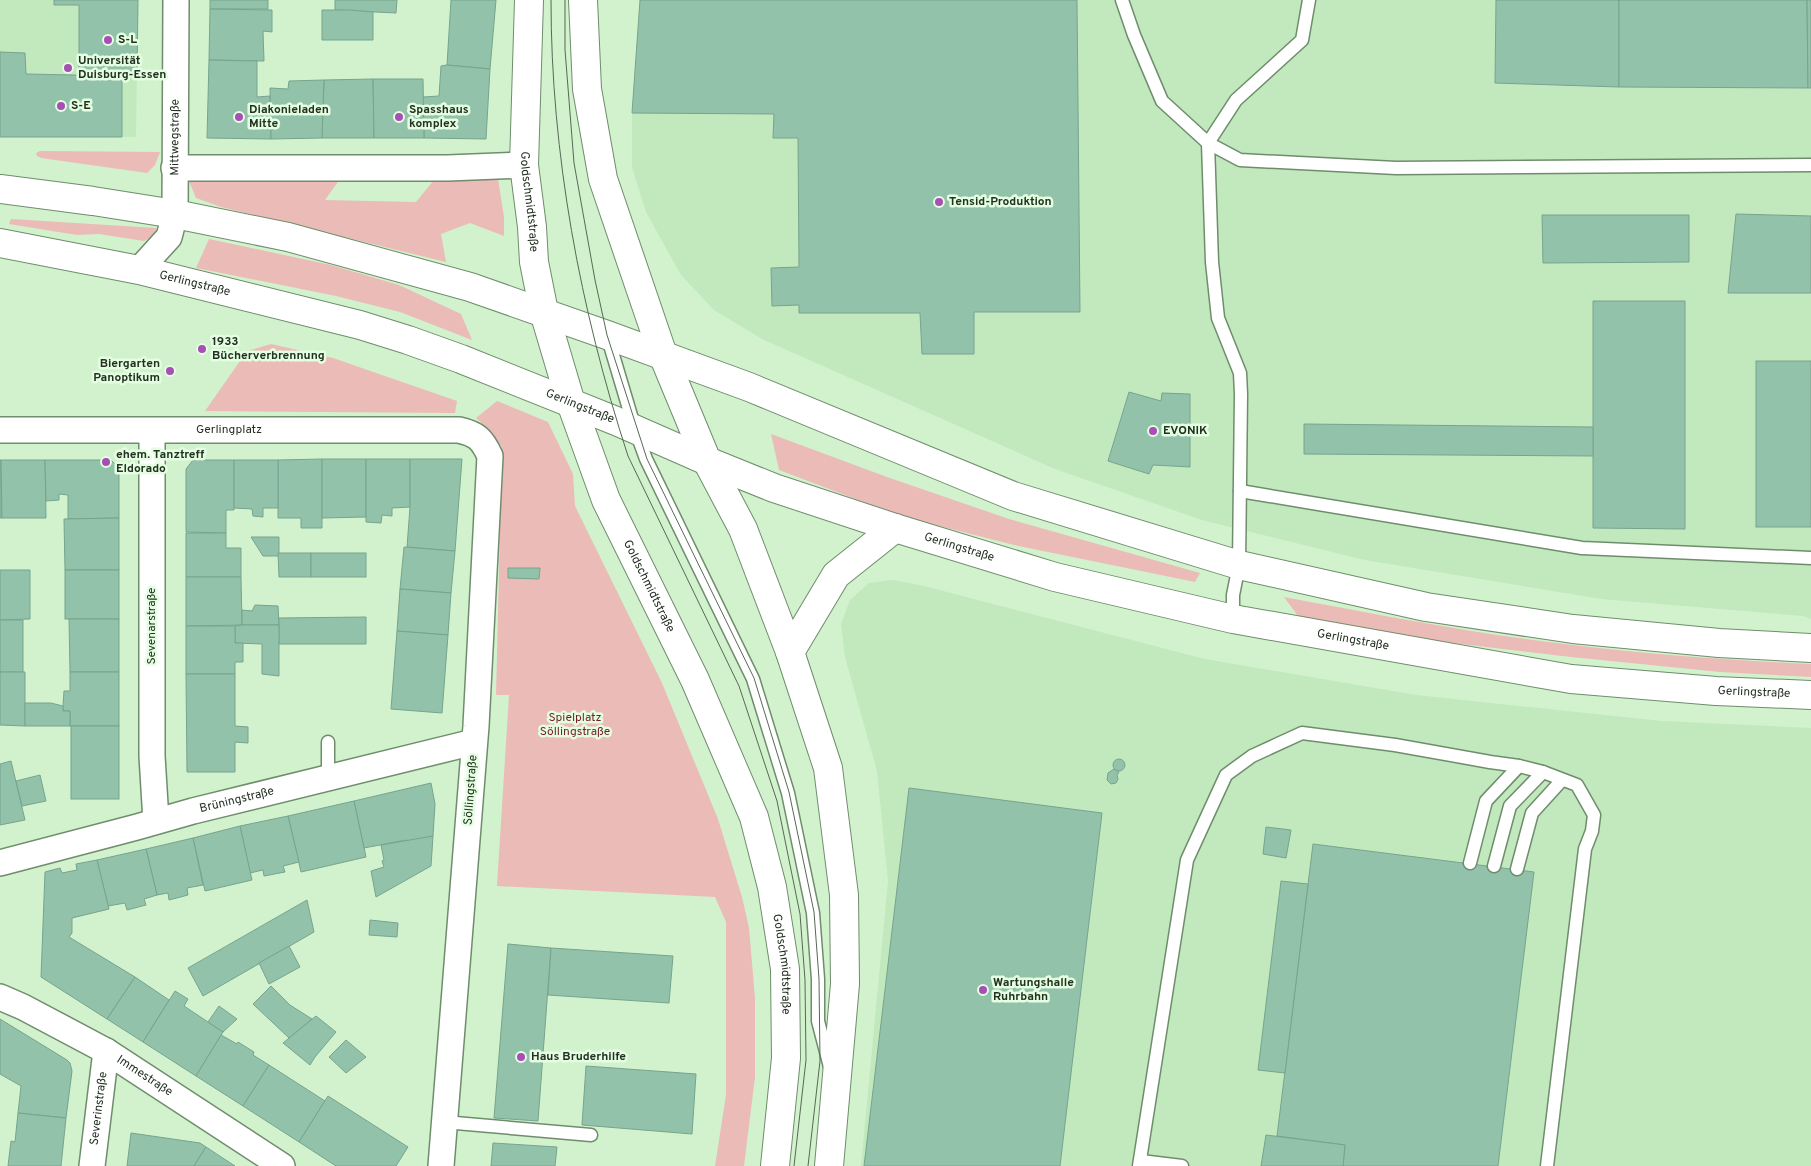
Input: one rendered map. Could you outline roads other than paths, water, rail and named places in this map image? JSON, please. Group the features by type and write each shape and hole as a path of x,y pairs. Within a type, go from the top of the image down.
{"main road":[{"name":"Goldschmidtstraße","path":"529,0 524,165 532,226 534,262 544,312 572,403 606,500 695,680 754,817 770,878 785,969 786,1058 775,1166"},
{"path":"583,0 587,89 603,179 663,355 708,461 744,529 790,652 828,768 844,895 845,984 829,1166"},
{"path":"0,189 174,214 288,237 470,287 749,387 1013,496 1238,565 1426,607 1563,627 1719,643 1811,648"},
{"name":"Gerlingstraße","path":"0,242 139,270 360,324 461,359 572,403 774,488 1055,578 1233,619 1571,678 1716,691 1811,695"},
{"path":"790,652 836,575 895,528"}],"street":[{"name":"Mittwegstraße","path":"174,214 176,0"},
{"path":"174,168 448,168 524,165"},
{"name":"Gerlingstraße","path":"139,270 169,237 174,214"},
{"name":"Gerlingplatz","path":"0,430 458,430"},
{"name":"Söllingstraße","path":"441,1166 474,742 490,456 484,444 473,434 458,430"},
{"name":"Sevenarstraße","path":"152,431 152,756 156,821"},
{"name":"Brüningstraße","path":"0,863 225,802 328,779 474,742"},
{"name":"Immestraße","path":"0,997 24,1007 106,1051 282,1166"},
{"name":"Severinstraße","path":"92,1166 106,1051"}],"lane":[{"path":"1122,0 1134,35 1162,101 1208,143 1240,160 1396,168 1811,165"},
{"path":"1233,619 1233,595 1238,565 1240,373 1218,318 1212,262 1208,143 1236,100 1302,40 1309,0"},
{"path":"607,335 646,459 753,678 788,793 813,912 818,979 818,1021 836,1092"},
{"path":"1240,492 1582,548 1811,558"},
{"path":"1182,1166 1140,1163 1187,860 1226,776 1252,756 1302,733 1388,744 1519,766 1543,772 1577,785 1594,815 1592,831 1586,849 1547,1166"},
{"path":"328,742 328,779"},
{"path":"1470,863 1486,801 1519,766"},
{"path":"1494,866 1510,806 1543,772"},
{"path":"1517,869 1532,813 1562,780"},
{"path":"444,1122 591,1135"}],"tram line":[{"path":"551,0 556,116 563,173 583,288 611,401 628,456 739,686 777,801 800,914 805,980 806,1060 794,1166"},
{"path":"565,0 565,50 574,163 607,335 647,459 754,678 789,792 814,912 819,979 820,1061 808,1166"}],"place":[{"name":"S-L","path":"108,40"},
{"name":"Universität Duisburg-Essen","path":"68,68"},
{"name":"S-E","path":"61,106"},
{"name":"Diakonieladen Mitte","path":"239,117"},
{"name":"Spasshaus komplex","path":"399,117"},
{"name":"Tensid-Produktion","path":"939,202"},
{"name":"1933 Bücherverbrennung","path":"202,349"},
{"name":"Biergarten Panoptikum","path":"170,371"},
{"name":"EVONIK","path":"1153,431"},
{"name":"ehem. Tanztreff Eldorado","path":"106,462"},
{"name":"Wartungshalle Ruhrbahn","path":"983,990"},
{"name":"Haus Bruderhilfe","path":"521,1057"}],"park label":[{"name":"Spielplatz Söllingstraße","path":"575,725"}]}
